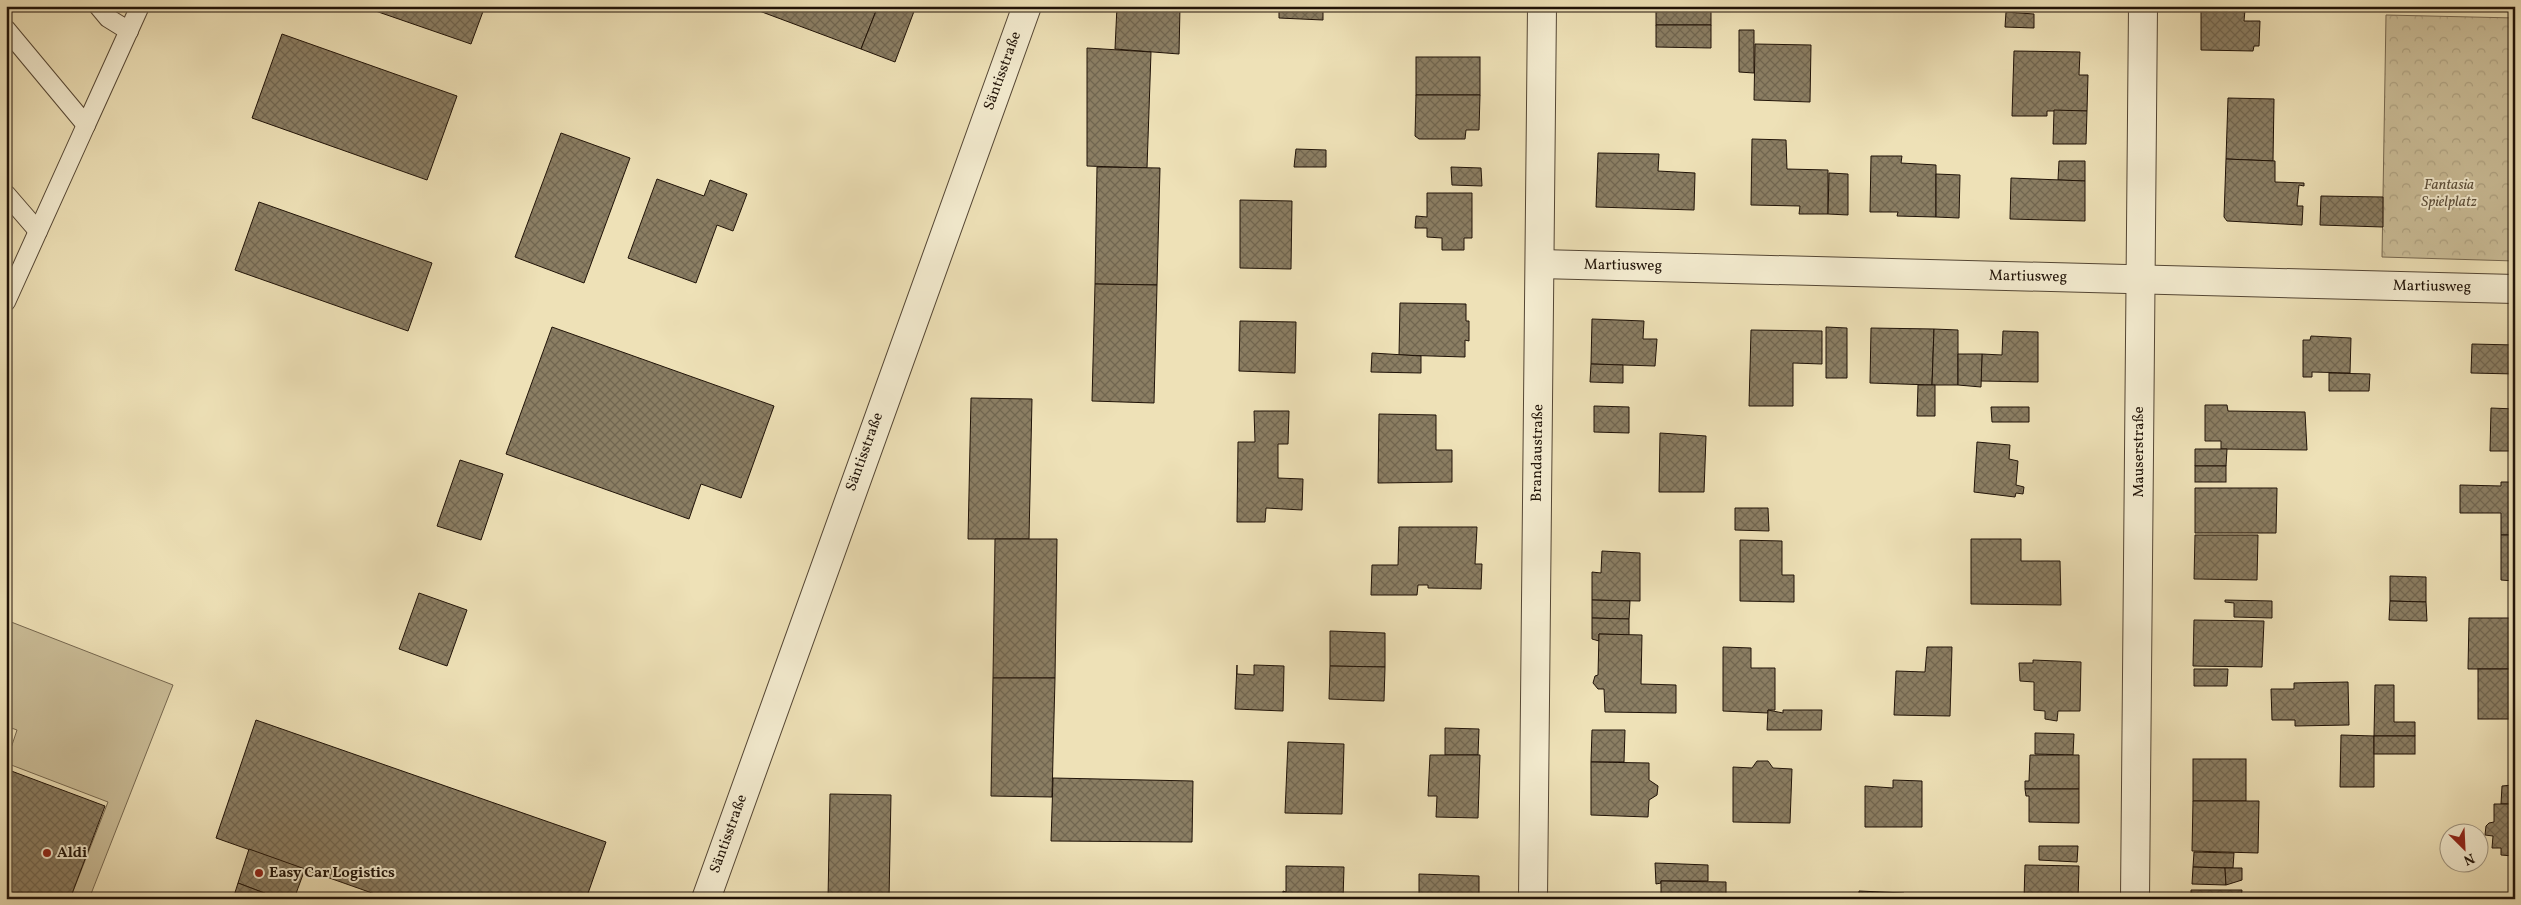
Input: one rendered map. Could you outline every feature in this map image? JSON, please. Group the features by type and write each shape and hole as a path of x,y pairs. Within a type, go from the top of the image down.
{"street":[{"name":"Säntisstraße","path":"706,899 1027,6"},
{"name":"Brandaustraße","path":"1533,899 1542,6"},
{"name":"Mauserstraße","path":"2135,899 2143,6"},
{"name":"Martiusweg","path":"1540,264 2140,281 2515,289"}],"lane":[{"path":"98,6 108,18 129,31"},
{"path":"6,302 140,6"},
{"path":"6,30 86,125"},
{"path":"6,194 38,231"}],"green space":[{"name":"Fantasia Spielplatz","path":"2386,15 2515,18 2515,261 2382,257"},
{"path":"6,620 173,685 89,899 70,899 108,802 6,763 17,730 6,726"}],"building":[{"path":"361,6 485,6 471,44"},
{"path":"755,6 878,6 861,49 754,9"},
{"path":"878,6 916,6 895,62 861,49"},
{"path":"1117,6 1180,6 1179,54 1115,49"},
{"path":"1279,6 1323,6 1323,20 1279,18"},
{"path":"1425,6 1485,6 1485,9 1424,9"},
{"path":"1656,6 1711,6 1711,25 1656,25"},
{"path":"2201,6 2252,6 2252,10 2245,10 2244,21 2260,21 2259,46 2254,46 2253,51 2201,50"},
{"path":"2006,12 2034,14 2034,28 2005,27"},
{"path":"1656,25 1711,25 1711,48 1656,47"},
{"path":"1739,30 1754,30 1754,73 1739,72"},
{"path":"282,34 457,96 427,180 252,118"},
{"path":"1755,44 1811,45 1810,102 1754,100"},
{"path":"1087,48 1151,52 1147,168 1087,166"},
{"path":"2014,51 2080,52 2079,75 2088,75 2087,111 2047,111 2047,116 2012,116"},
{"path":"1416,57 1480,57 1480,95 1416,95"},
{"path":"1416,95 1480,95 1479,130 1466,130 1465,139 1419,139 1415,136"},
{"path":"2228,98 2274,99 2273,161 2226,159"},
{"path":"2054,110 2087,111 2086,144 2053,144"},
{"path":"561,133 630,158 584,283 515,257"},
{"path":"1752,139 1786,140 1787,169 1828,170 1828,214 1799,214 1800,206 1751,205"},
{"path":"1296,149 1326,150 1326,167 1294,167"},
{"path":"1598,153 1659,154 1658,171 1695,173 1694,210 1596,207"},
{"path":"1871,156 1902,156 1901,163 1936,165 1936,217 1897,216 1898,212 1870,212"},
{"path":"2226,159 2275,161 2275,182 2304,183 2304,186 2299,185 2297,206 2303,206 2302,225 2227,221 2224,217"},
{"path":"2059,161 2085,161 2085,181 2058,180"},
{"path":"1097,167 1160,168 1157,285 1095,284"},
{"path":"1451,167 1481,168 1482,186 1452,185"},
{"path":"1829,173 1848,174 1848,215 1828,214"},
{"path":"1936,174 1960,175 1959,218 1936,217"},
{"path":"2011,178 2085,181 2085,221 2010,219"},
{"path":"657,179 704,196 710,180 747,194 733,231 717,225 696,283 628,258"},
{"path":"1427,193 1472,193 1472,238 1464,238 1464,250 1442,250 1442,238 1427,237 1427,228 1415,228 1416,216 1427,217"},
{"path":"2321,196 2383,197 2383,227 2320,225"},
{"path":"1240,200 1292,201 1291,269 1240,268"},
{"path":"259,202 432,263 408,331 235,270"},
{"path":"1095,284 1157,285 1154,403 1092,401"},
{"path":"1400,303 1466,304 1466,321 1469,321 1469,341 1465,340 1465,357 1399,355"},
{"path":"1592,319 1644,321 1643,339 1657,339 1655,366 1591,364"},
{"path":"1240,321 1296,322 1295,373 1239,371"},
{"path":"552,327 774,406 741,498 701,484 689,519 506,454"},
{"path":"1826,327 1847,328 1847,378 1826,378"},
{"path":"1871,328 1934,329 1932,385 1870,383"},
{"path":"1934,329 1958,330 1958,385 1932,385"},
{"path":"1751,330 1822,331 1822,364 1793,363 1793,406 1749,406"},
{"path":"2003,331 2038,332 2038,382 1981,381 1982,354 2002,355"},
{"path":"2311,336 2351,338 2350,373 2312,372 2312,377 2303,377 2303,340 2310,340"},
{"path":"2472,344 2515,345 2515,374 2471,373"},
{"path":"1372,353 1421,356 1421,373 1371,372"},
{"path":"1958,354 1982,354 1981,387 1958,385"},
{"path":"1591,364 1623,365 1623,383 1590,382"},
{"path":"2329,373 2370,374 2369,391 2329,391"},
{"path":"1918,385 1935,385 1935,416 1917,416"},
{"path":"971,398 1032,399 1029,539 968,539"},
{"path":"2205,405 2227,405 2228,411 2305,412 2307,450 2221,449 2221,441 2205,441"},
{"path":"1594,406 1629,407 1629,433 1594,432"},
{"path":"1991,407 2029,407 2029,422 1992,422"},
{"path":"2491,408 2515,409 2515,451 2490,451"},
{"path":"1254,411 1289,411 1288,444 1278,444 1278,478 1303,479 1302,510 1266,508 1265,522 1237,522 1238,442 1255,442"},
{"path":"1379,414 1436,415 1436,450 1452,450 1452,482 1378,483"},
{"path":"1660,433 1706,436 1704,492 1659,492"},
{"path":"1977,442 2010,445 2009,459 2018,461 2016,485 2024,487 2023,494 2016,493 2015,497 1974,492"},
{"path":"2195,449 2227,449 2226,466 2195,466"},
{"path":"460,460 503,474 481,540 437,526"},
{"path":"2195,466 2226,466 2226,482 2195,482"},
{"path":"2501,482 2515,482 2515,535 2501,535 2501,513 2460,513 2460,485 2501,486"},
{"path":"2195,488 2277,488 2276,533 2195,533"},
{"path":"1735,508 1768,508 1769,531 1735,530"},
{"path":"1399,527 1477,527 1475,564 1482,564 1481,589 1428,588 1428,585 1418,585 1417,595 1371,595 1372,565 1398,565"},
{"path":"2195,535 2258,535 2257,580 2194,579"},
{"path":"2501,535 2515,535 2515,581 2501,580"},
{"path":"995,539 1057,539 1055,678 993,678"},
{"path":"1971,539 2021,539 2021,561 2060,561 2061,605 1971,604"},
{"path":"1740,540 1782,541 1782,575 1794,575 1794,602 1740,601"},
{"path":"1602,551 1640,553 1640,601 1592,600 1592,572 1601,573"},
{"path":"2390,576 2426,577 2426,602 2390,601"},
{"path":"419,593 467,610 447,666 399,649"},
{"path":"1592,600 1630,601 1629,619 1592,618"},
{"path":"2225,600 2272,601 2272,618 2234,617 2234,603 2225,602"},
{"path":"2390,601 2426,602 2427,621 2389,620"},
{"path":"1592,618 1629,619 1629,635 1599,634 1599,641 1592,639"},
{"path":"2469,618 2515,618 2515,669 2468,669"},
{"path":"2194,620 2264,621 2262,667 2193,666"},
{"path":"1330,631 1385,633 1385,667 1330,666"},
{"path":"1599,634 1642,635 1641,684 1676,685 1676,713 1605,712 1604,689 1598,689 1593,683 1595,676 1598,675"},
{"path":"1723,647 1751,648 1751,668 1775,668 1775,710 1768,710 1768,713 1723,711"},
{"path":"1927,647 1952,647 1950,716 1894,715 1896,671 1925,672"},
{"path":"2033,660 2081,662 2080,711 2058,711 2057,721 2045,719 2045,711 2034,710 2034,682 2020,681 2019,663 2033,663"},
{"path":"1237,665 1237,674 1254,675 1254,665 1284,666 1283,711 1235,709"},
{"path":"1330,666 1385,667 1384,701 1329,699"},
{"path":"2194,669 2228,669 2227,686 2194,686"},
{"path":"2478,669 2515,669 2515,719 2478,719"},
{"path":"993,678 1055,678 1052,797 991,796"},
{"path":"2348,682 2349,725 2295,726 2295,720 2272,720 2271,689 2294,689 2294,683"},
{"path":"2375,685 2394,685 2394,722 2415,722 2415,736 2374,736"},
{"path":"1768,710 1783,713 1783,710 1822,710 1821,730 1767,730"},
{"path":"256,720 606,842 586,899 389,899 216,838"},
{"path":"1445,728 1479,729 1478,755 1445,755"},
{"path":"1592,730 1625,730 1624,762 1591,762"},
{"path":"2035,733 2074,734 2073,755 2035,754"},
{"path":"2341,735 2374,736 2374,787 2340,787"},
{"path":"2374,736 2415,736 2415,754 2374,754"},
{"path":"1288,742 1344,744 1342,814 1285,813"},
{"path":"1430,755 1480,755 1478,818 1436,817 1437,796 1428,796"},
{"path":"2030,755 2079,755 2079,789 2025,789 2025,781 2029,781"},
{"path":"2514,758 2515,804 2501,804 2502,786 2513,785"},
{"path":"2193,759 2246,759 2246,801 2193,801"},
{"path":"1757,761 1768,761 1773,768 1792,769 1790,823 1733,822 1733,767 1752,768"},
{"path":"1591,762 1649,763 1649,780 1658,786 1657,795 1649,800 1648,817 1591,815"},
{"name":"Aldi","path":"6,769 105,806 70,899 6,899"},
{"path":"1053,778 1193,781 1192,842 1051,841"},
{"path":"1893,780 1922,781 1922,827 1865,827 1865,786 1893,788"},
{"path":"2025,789 2079,789 2079,823 2029,822 2029,796 2026,796"},
{"path":"830,794 891,795 889,899 828,899"},
{"path":"2193,801 2259,801 2258,853 2192,851"},
{"path":"2494,804 2515,804 2513,856 2501,855 2501,848 2492,848 2493,836 2488,835 2488,824 2494,822"},
{"path":"2039,846 2078,846 2077,862 2039,860"},
{"path":"249,849 305,869 294,899 280,899 238,883"},
{"path":"2194,852 2234,853 2233,868 2193,867"},
{"path":"1655,863 1708,865 1708,881 1661,881 1661,883 1656,884"},
{"path":"2025,865 2079,866 2078,899 2024,899"},
{"path":"1286,866 1344,867 1343,899 1283,899 1283,891 1286,892"},
{"path":"2193,867 2225,868 2226,885 2192,884"},
{"path":"2225,868 2242,868 2242,880 2226,885"},
{"path":"1419,874 1479,876 1479,899 1419,899"},
{"path":"1661,881 1726,882 1726,899 1661,899"},
{"path":"238,883 280,899 233,899"},
{"path":"2191,890 2242,890 2241,899 2191,899"},
{"path":"1859,891 1904,893 1904,899 1859,899"}],"place":[{"name":"Aldi","path":"47,853"},
{"name":"Easy Car Logistics","path":"259,873"}]}
